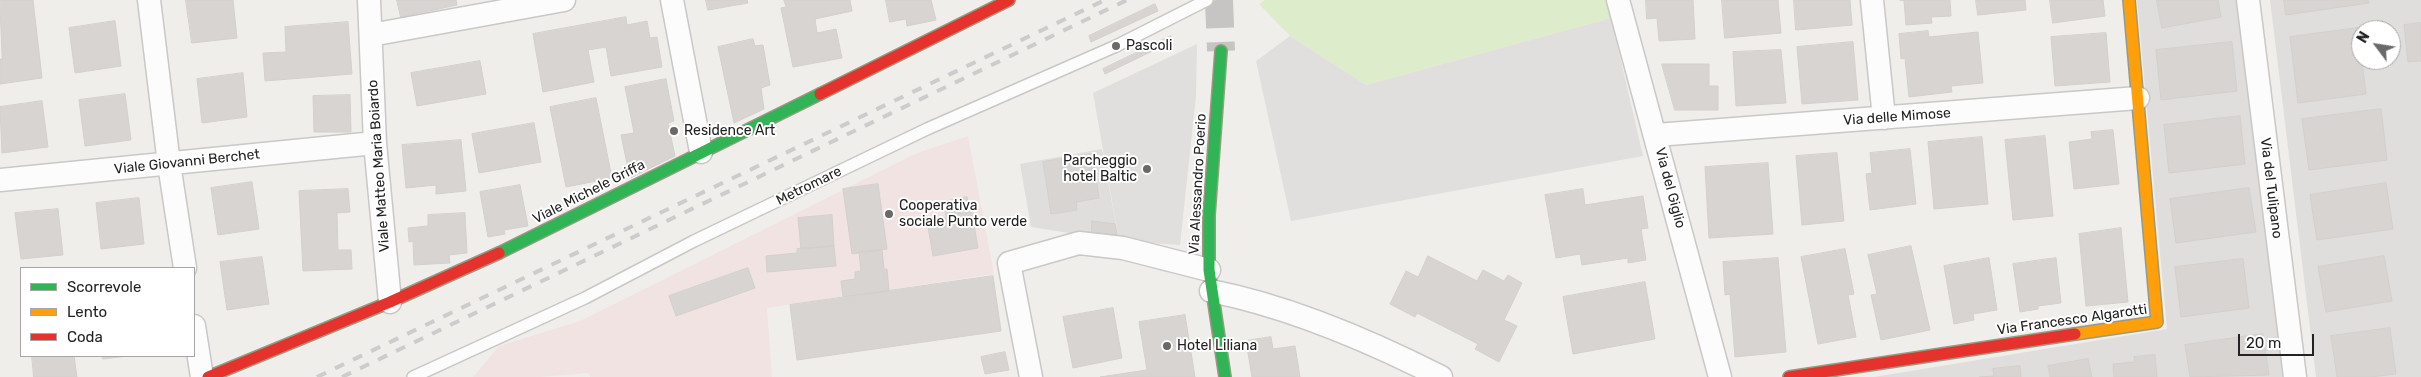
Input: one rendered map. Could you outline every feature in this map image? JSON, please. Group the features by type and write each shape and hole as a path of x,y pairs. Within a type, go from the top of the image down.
{"street":[{"path":"149,0 169,164 185,267"},
{"name":"Viale Matteo Maria Boiardo","path":"369,0 374,143 390,302"},
{"path":"371,34 564,0"},
{"path":"672,0 701,152"},
{"name":"Viale Michele Griffa","path":"208,377 390,302 523,242 1009,0"},
{"name":"Via del Giglio","path":"1618,0 1720,377"},
{"path":"1872,0 1884,118"},
{"name":"Via Francesco Algarotti","path":"1789,377 2157,322 2129,0"},
{"name":"Via del Tulipano","path":"2248,0 2295,377"},
{"name":"Via Alessandro Poerio","path":"1221,51 1209,215 1210,281 1224,377"},
{"name":"Via delle Mimose","path":"1656,135 2138,98"},
{"name":"Viale Giovanni Berchet","path":"0,180 374,143"},
{"path":"1031,377 1009,264 1079,244 1123,248 1210,281 1249,300 1395,353 1442,377"},
{"path":"195,332 202,377"}],"lane":[{"name":"Metromare","path":"413,377 585,298 694,241 918,133 1116,46 1207,0"}],"shaded area":[{"path":"2137,0 2236,0 2284,377 1874,377 2167,329"},
{"path":"2270,0 2421,0 2421,377 2316,377"},
{"path":"1611,18 1643,156 1291,221 1256,61 1290,36 1366,85"},
{"name":"Parcheggio hotel Baltic","path":"1197,44 1196,96 1180,245 1119,241 1093,93"},
{"name":"Cooperativa sociale Punto verde","path":"968,136 994,274 767,308 772,377 590,377 589,373 541,377 473,377 499,346 580,321 917,153"},
{"path":"1102,149 1119,241 1031,227 1020,164"}],"green space":[{"path":"1265,0 1606,0 1611,18 1366,85 1290,36 1259,4"}],"building":[{"path":"0,0 33,0 42,78 0,84 0,59 2,59"},
{"path":"186,0 233,0 237,38 192,43"},
{"path":"397,0 456,0 457,5 401,17"},
{"path":"706,0 747,0 748,3 708,10"},
{"path":"784,0 850,0 852,11 815,19 817,33 836,29 842,58 793,67 781,8 786,7"},
{"path":"886,0 931,0 936,20 907,26 906,19 890,22"},
{"path":"1646,0 1693,0 1695,39 1659,41 1657,18 1647,19"},
{"path":"1722,0 1778,0 1781,33 1725,38"},
{"path":"1794,0 1850,0 1852,25 1796,30"},
{"path":"1900,0 1950,0 1951,16 1931,17 1932,23 1906,25 1904,1"},
{"path":"1976,0 2025,0 2026,10 1978,15"},
{"path":"2050,0 2103,0 2105,16 2053,23"},
{"path":"2157,0 2218,0 2221,17 2162,28"},
{"path":"2284,0 2368,0 2369,3 2286,15"},
{"path":"1155,4 1158,11 1091,42 1089,36"},
{"path":"626,17 627,25 647,21 650,38 657,37 662,67 611,76 606,47 588,50 594,82 543,92 533,34"},
{"path":"115,21 121,66 75,73 69,28"},
{"path":"348,22 352,74 265,81 263,53 286,52 285,27"},
{"path":"2421,23 2421,61 2408,62 2404,25"},
{"path":"2351,29 2351,70 2363,70 2366,94 2298,103 2290,37"},
{"path":"1928,31 1929,37 1978,32 1983,83 1951,86 1952,92 1909,97 1905,58 1901,59 1899,34"},
{"path":"2106,33 2110,82 2055,86 2051,37"},
{"path":"1171,36 1173,41 1105,74 1103,69"},
{"path":"753,39 755,46 763,45 770,85 761,88 764,109 734,123 718,47"},
{"path":"1853,42 1858,100 1802,104 1797,47"},
{"path":"2232,42 2237,91 2161,100 2156,50"},
{"path":"1781,50 1786,103 1736,106 1733,52"},
{"path":"480,61 486,94 417,106 411,73"},
{"path":"1662,64 1709,64 1709,86 1718,86 1718,110 1675,110"},
{"path":"243,73 247,117 202,123 197,79"},
{"path":"666,79 674,121 668,123 675,156 630,178 621,135 634,133 625,87"},
{"path":"125,94 131,140 85,146 79,100"},
{"path":"350,95 351,132 314,132 313,96"},
{"path":"596,98 612,178 566,187 550,107"},
{"path":"42,101 48,147 2,153 0,107"},
{"path":"2381,109 2387,160 2309,170 2302,119"},
{"path":"2240,116 2245,164 2169,173 2164,125"},
{"path":"534,123 541,162 479,173 472,134"},
{"path":"2113,130 2119,184 2074,189 2069,142 2092,139 2091,132"},
{"path":"2045,136 2053,216 2013,220 2005,140"},
{"path":"1982,137 1988,204 1934,209 1928,142"},
{"path":"461,140 466,191 436,194 436,185 406,188 402,145"},
{"path":"1910,149 1916,204 1870,210 1866,174 1872,173 1870,153"},
{"path":"1837,153 1844,221 1802,225 1796,156"},
{"path":"1092,154 1099,198 1076,202 1077,210 1051,214 1043,162"},
{"path":"1768,163 1773,234 1709,238 1705,167"},
{"path":"252,182 259,229 218,235 211,188"},
{"path":"2386,183 2393,229 2317,240 2310,195"},
{"path":"878,184 887,249 852,254 843,189"},
{"path":"520,185 528,226 504,230 505,234 488,237 480,192"},
{"path":"2249,188 2256,232 2176,243 2170,199"},
{"path":"348,189 350,212 337,213 338,250 351,250 352,269 303,271 299,191"},
{"path":"1583,189 1585,205 1643,196 1648,228 1641,229 1646,260 1628,263 1628,258 1582,265 1580,254 1556,258 1545,195"},
{"path":"967,197 970,212 946,216 944,202"},
{"path":"139,198 144,244 101,249 96,203"},
{"path":"58,209 63,255 21,259 15,213"},
{"path":"465,213 467,253 449,255 450,263 414,265 413,241 409,242 408,228 428,226 428,215"},
{"path":"972,213 978,248 933,256 927,221"},
{"path":"832,215 834,246 801,249 798,218"},
{"path":"1092,221 1115,224 1118,240 1092,237"},
{"path":"2121,228 2128,302 2086,306 2079,234"},
{"path":"834,246 836,266 767,272 766,256 797,253 797,249"},
{"path":"1911,246 1930,330 1881,340 1871,295 1877,294 1868,255"},
{"path":"1845,249 1854,294 1848,295 1856,337 1818,344 1801,257"},
{"path":"882,250 884,269 887,269 889,291 843,297 841,281 855,279 855,272 861,271 859,252"},
{"path":"1428,256 1477,281 1483,270 1504,281 1508,275 1522,283 1504,320 1517,326 1499,362 1475,349 1478,344 1417,313 1415,317 1390,304 1406,271 1418,277"},
{"path":"2384,256 2392,301 2326,312 2318,267"},
{"path":"262,257 269,304 227,310 220,262"},
{"path":"1778,258 1786,352 1735,357 1730,294 1725,295 1723,262"},
{"path":"1989,258 1997,310 1973,314 1974,320 1954,324 1944,266"},
{"path":"2056,258 2061,303 2038,306 2038,309 2020,312 2013,264"},
{"path":"2243,259 2249,308 2181,317 2175,267"},
{"path":"748,268 755,288 676,316 669,296"},
{"path":"993,276 1001,331 797,360 790,305"},
{"path":"1645,282 1655,339 1573,354 1563,297"},
{"path":"1113,308 1122,358 1073,368 1063,317"},
{"name":"Hotel Liliana","path":"1185,315 1195,377 1100,377 1147,370 1139,322"},
{"path":"2390,328 2396,374 2371,377 2337,377 2331,336"},
{"path":"2263,334 2269,375 2190,377 2185,345"},
{"path":"1271,337 1273,349 1295,346 1300,377 1252,377 1246,341"},
{"path":"1005,352 1009,370 985,374 981,357"},
{"path":"2155,355 2157,377 2114,377 2113,364 2135,362 2134,357"},
{"path":"32,357 74,357 77,377 34,377"},
{"path":"102,357 120,357 103,359"},
{"path":"2088,359 2092,377 2050,377 2048,366"},
{"path":"2020,366 2021,377 1979,377 1994,376 1993,369"}],"tunnel":[{"path":"1219,0 1221,51"}],"railway":[{"path":"317,377 1105,0"},
{"path":"342,377 1127,0"}],"traffic: fast":[{"path":"1221,51 1209,215 1209,270 1225,377"},
{"path":"499,253 820,94"}],"traffic: slow":[{"path":"2075,334 2157,322 2129,0"}],"traffic: jam":[{"path":"820,94 1009,0"},
{"path":"208,377 390,302 499,253"},
{"path":"1789,377 2075,334"}],"place":[{"name":"Pascoli","path":"1116,46"},
{"name":"Residence Art","path":"674,131"},
{"name":"Parcheggio hotel Baltic","path":"1147,169"},
{"name":"Cooperativa sociale Punto verde","path":"889,214"},
{"name":"Hotel Liliana","path":"1167,346"}]}
